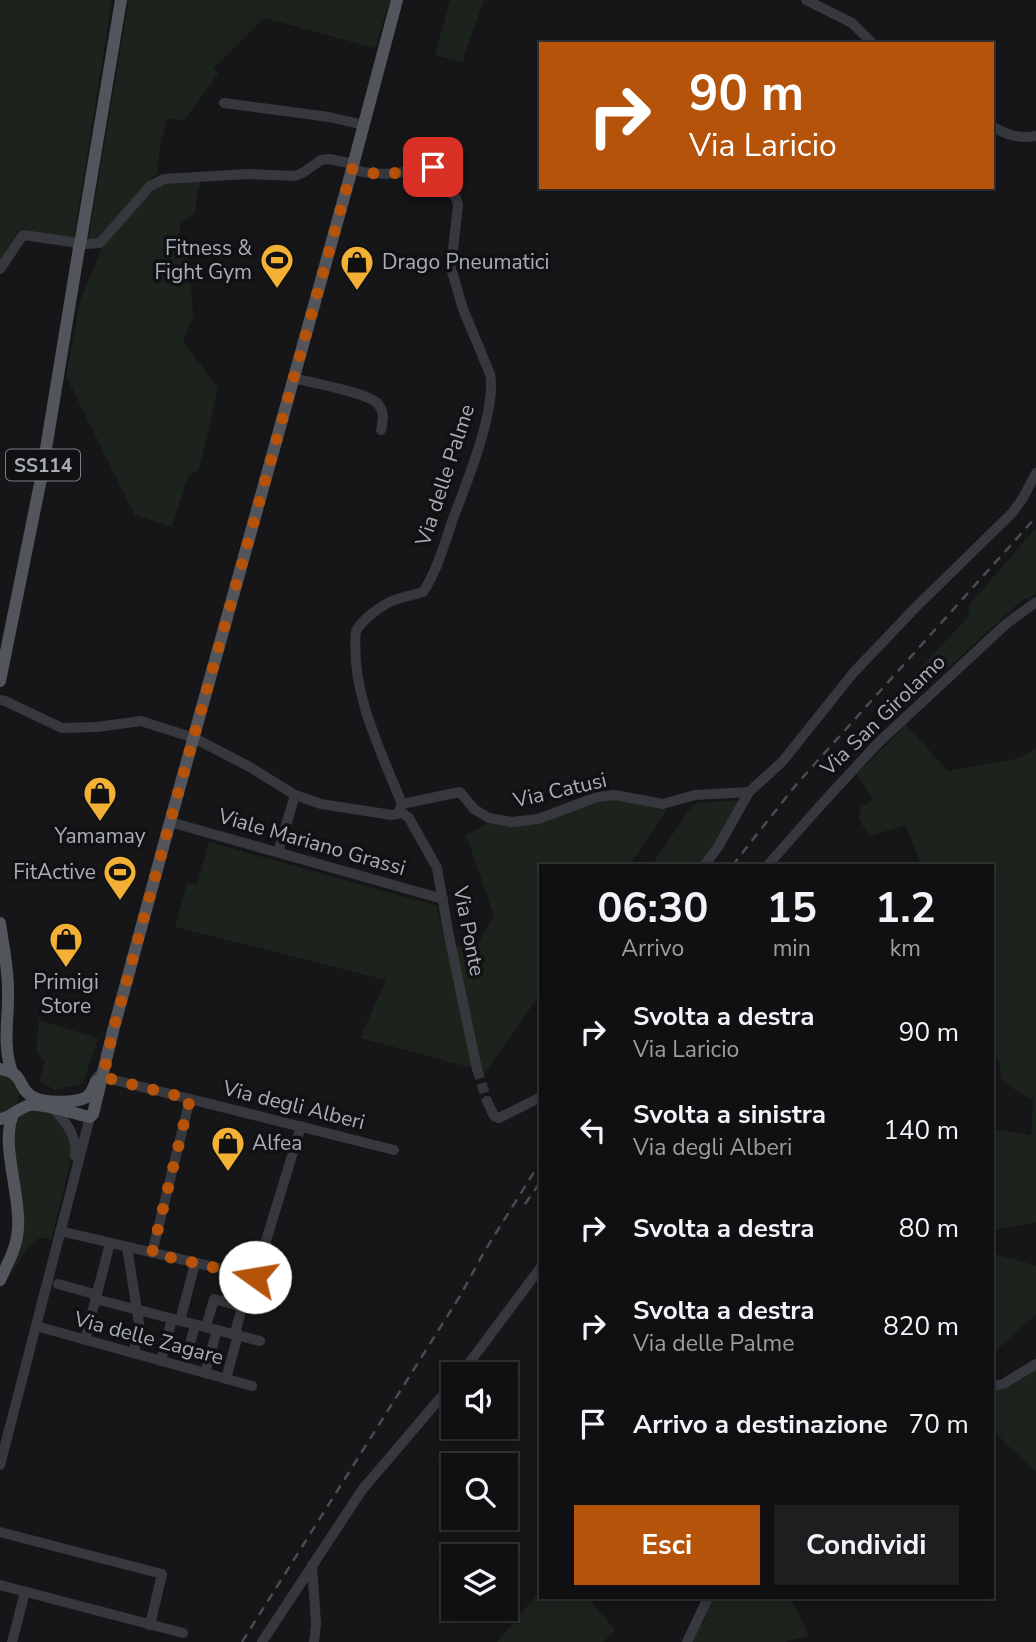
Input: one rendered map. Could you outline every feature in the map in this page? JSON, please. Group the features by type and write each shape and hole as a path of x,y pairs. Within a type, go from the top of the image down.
{"main road":[{"name":"SS114","path":"0,681 41,479 121,0"},
{"path":"0,923 8,976 6,1071 19,1079 28,1094 34,1098 84,1111 90,1117 397,0"},
{"path":"0,1059 6,1044"},
{"path":"0,1119 36,1105 57,1105 84,1098 101,1077"},
{"path":"0,1280 11,1257 18,1229 18,1208 8,1131 24,1095 24,1087"},
{"path":"0,1128 9,1153"}],"street":[{"path":"806,0 852,23 871,42"},
{"path":"224,103 330,117 364,125"},
{"path":"994,127 1021,138 1036,136"},
{"path":"0,269 23,235 86,244 100,243 150,186 164,179 248,174 295,176 321,160 330,159 353,167"},
{"name":"Via delle Palme","path":"353,167 377,173 400,173 442,167 450,192 458,205 452,268 463,309 492,382 485,425 472,467 440,557 426,587 423,592 396,600 379,609 356,631 356,669 363,703 401,807"},
{"path":"294,378 359,394 375,401 382,411 381,430"},
{"path":"705,864 749,792 782,762 854,672 1012,513 1036,473"},
{"name":"Via San Girolamo","path":"769,864 878,743 1006,624 1036,602"},
{"name":"Via Catusi","path":"3,701 62,728 97,727 141,720 194,738 295,794 321,804 392,815 398,814 401,807 460,792 474,809 489,818 512,822 538,819 597,797 615,795 663,804 695,795 749,792"},
{"path":"278,852 295,794"},
{"name":"Via Ponte","path":"401,807 437,868 477,1069"},
{"name":"Viale Mariano Grassi","path":"170,822 443,899"},
{"name":"Via degli Alberi","path":"101,1077 394,1150"},
{"path":"487,1101 494,1116 499,1118 539,1098"},
{"path":"152,1253 190,1099"},
{"path":"57,1105 76,1144 60,1230"},
{"path":"0,1465 90,1117"},
{"path":"255,1277 301,1126"},
{"path":"60,1230 270,1280"},
{"path":"85,1340 110,1243"},
{"path":"127,1247 140,1329 133,1353"},
{"path":"160,1361 195,1263"},
{"path":"470,1362 539,1270"},
{"path":"229,1303 236,1272"},
{"path":"58,1284 94,1294 95,1299"},
{"path":"95,1299 260,1341"},
{"path":"205,1373 214,1299 242,1307 236,1328 238,1335 226,1379"},
{"path":"184,1367 195,1325"},
{"name":"Via delle Zagare","path":"36,1326 252,1386"},
{"path":"994,1386 1003,1384 1036,1364"},
{"path":"262,1642 362,1490 441,1397"},
{"path":"0,1532 162,1574 150,1625"},
{"path":"312,1564 316,1624 314,1642"},
{"path":"0,1586 183,1633"},
{"path":"12,1642 25,1592"},
{"path":"687,1642 708,1599"}],"shaded area":[{"path":"0,0 112,0 74,238 30,232 21,228 0,260"},
{"path":"129,0 390,0 375,48 264,18 214,68 218,74 184,120 167,119 157,174 96,240 88,239"},
{"path":"450,0 484,0 464,56 465,63 435,55"},
{"path":"201,181 196,211 181,223 176,248 189,250 193,316 183,341 218,388 199,470 188,476 172,527 135,515 66,376 80,301 104,243 151,189 165,182"},
{"path":"1036,528 1036,594 1022,600 898,714 888,703 968,617 969,605"},
{"path":"906,725 948,771 1020,758 1036,747 1036,1222 994,1231 994,1130 1031,1135 1033,1100 1001,1078 999,1062 994,1053 994,864 920,864 906,825 869,836 858,818 861,816 859,808 873,800 857,774"},
{"path":"607,797 618,798 623,802 665,807 665,813 630,864 539,864 539,996 484,1074 456,947 463,945 464,938 477,945 494,916 466,835 489,823 513,825"},
{"path":"742,800 701,864 652,864 692,806 698,803"},
{"path":"209,842 437,906 473,1068 360,1038 386,980 175,927 187,883 197,885"},
{"path":"39,1020 98,1038 83,1083 55,1090 40,1081 45,1062 36,1052"},
{"path":"0,1073 10,1075 20,1093 15,1107 0,1114"},
{"path":"38,1109 52,1113 63,1125 72,1140 72,1156 51,1240 44,1238 32,1243 11,1276 23,1229 11,1131 20,1115"},
{"path":"994,1254 1036,1266 1036,1314 994,1353"},
{"path":"1036,1367 1036,1472 997,1435 994,1422 994,1388"},
{"path":"539,1592 539,1599 589,1599 615,1630 603,1642 497,1642 515,1621 518,1621 518,1617"},
{"path":"710,1599 791,1599 809,1636 784,1642 690,1642 697,1627 705,1622 703,1612"}],"tunnel":[{"path":"477,1069 487,1101"}],"railway":[{"path":"734,864 795,786 1036,517"},
{"path":"242,1642 460,1296 539,1164"},
{"path":"525,1204 539,1184"}],"place":[{"name":"Fitness & Fight Gym","path":"277,290"},
{"name":"Drago Pneumatici","path":"357,292"},
{"name":"Yamamay","path":"100,823"},
{"name":"FitActive","path":"120,902"},
{"name":"Primigi Store","path":"66,969"},
{"name":"Alfea","path":"228,1173"}],"route":[{"path":"255,1277 152,1253 190,1099 103,1077 170,822 352,169 400,173 433,167"}]}
